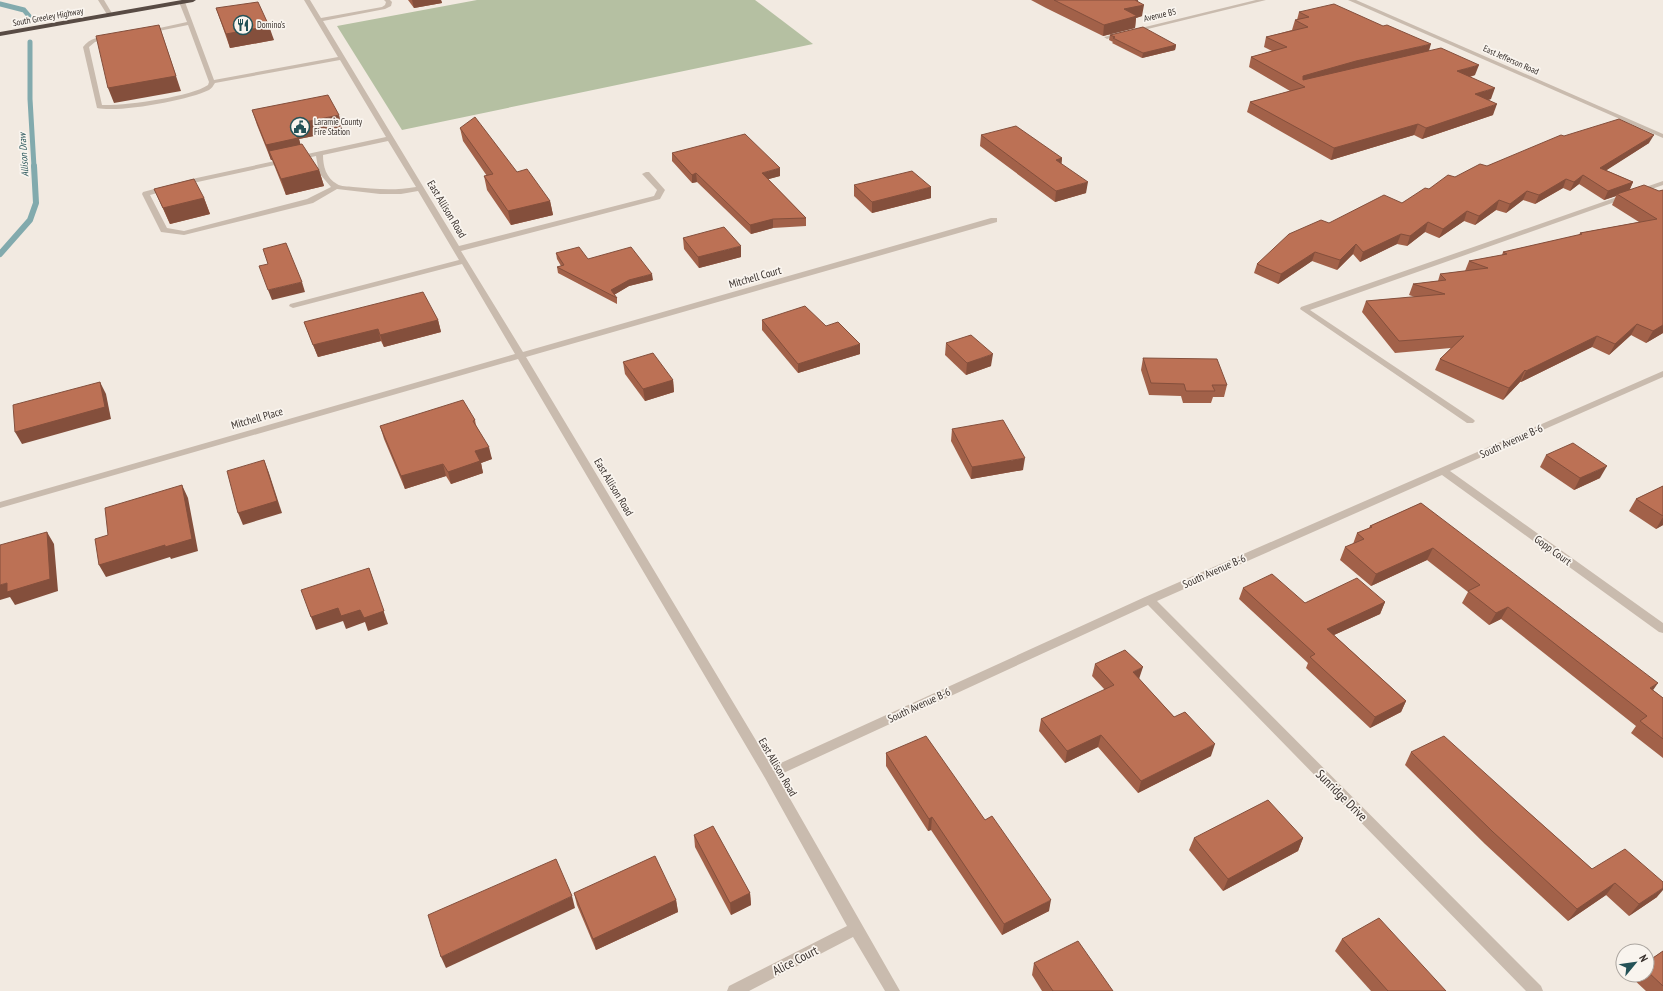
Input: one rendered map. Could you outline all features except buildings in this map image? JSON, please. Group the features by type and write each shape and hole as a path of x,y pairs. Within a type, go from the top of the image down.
{"highway":[{"name":"South Greeley Highway","path":"0,34 193,0"}],"street":[{"path":"101,0 110,15"},
{"name":"East Allison Road","path":"307,0 521,355 768,774 893,991"},
{"path":"319,20 383,8 388,6 389,2 387,0"},
{"name":"Avenue B5","path":"1107,37 1264,0"},
{"name":"East Jefferson Road","path":"1351,0 1663,136"},
{"path":"117,36 95,40 90,42 86,47 99,107 114,108 206,89 211,86 212,82 182,2"},
{"path":"139,32 190,23"},
{"path":"1450,53 1464,49"},
{"path":"212,82 342,58"},
{"path":"390,138 192,181 146,194 164,230 184,232 310,201 336,187 380,192 401,192 421,188"},
{"path":"320,154 319,165 324,176 336,187"},
{"path":"458,249 657,196 661,190 646,174"},
{"path":"1470,421 1304,309 1663,183"},
{"name":"Mitchell Court","path":"521,355 994,220"},
{"path":"293,306 465,261"},
{"name":"Mitchell Place","path":"0,505 521,355"},
{"name":"South Avenue B-6","path":"768,774 1149,600 1663,374"},
{"name":"Gopp Court","path":"1443,471 1663,629"},
{"name":"Sunridge Drive","path":"1149,600 1536,991"},
{"name":"Alice Court","path":"734,991 856,929"}],"green space":[{"path":"477,0 755,0 813,44 402,130 337,26"}],"waterway":[{"name":"Allison Draw","path":"0,4 24,10 29,16"},
{"name":"Allison Draw","path":"30,42 30,99 34,167"},
{"name":"Allison Draw","path":"0,254 30,220 36,203 34,166"}],"place":[{"name":"Domino's","path":"243,25"},
{"name":"Laramie County Fire Station","path":"300,127"}]}
